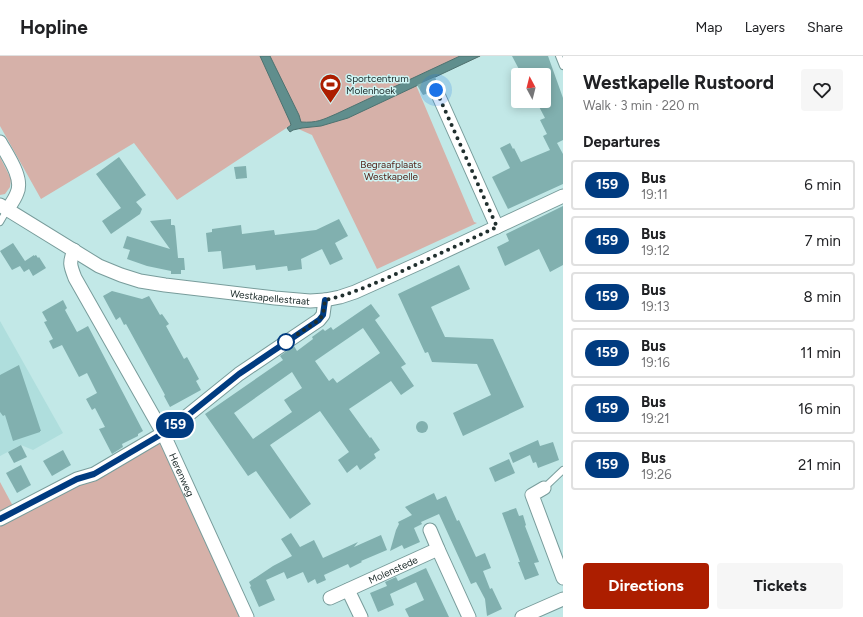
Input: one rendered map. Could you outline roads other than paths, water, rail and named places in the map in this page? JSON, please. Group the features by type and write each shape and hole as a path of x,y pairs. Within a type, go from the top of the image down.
{"street":[{"path":"436,90 497,227"},
{"path":"0,142 17,174 19,183 18,192 4,208"},
{"name":"Westkapellestraat","path":"4,208 99,266 140,281 310,301 340,297 355,292 563,196"},
{"name":"Herenweg","path":"74,250 71,260 71,267 75,278 163,433 247,617"},
{"path":"0,519 77,479 94,474 172,428 239,374 319,320 323,315 325,300"},
{"path":"544,488 532,495 563,578"},
{"path":"430,530 469,617"},
{"name":"Molenstede","path":"330,598 438,549"},
{"path":"348,590 361,617"},
{"path":"522,617 563,598"}],"lane":[{"path":"559,56 563,66"},
{"path":"0,222 4,208"},
{"path":"544,488 563,470"}],"place":[{"name":"Sportcentrum Molenhoek","path":"330,104"}],"park label":[{"name":"Begraafplaats Westkapelle","path":"391,170"}]}
